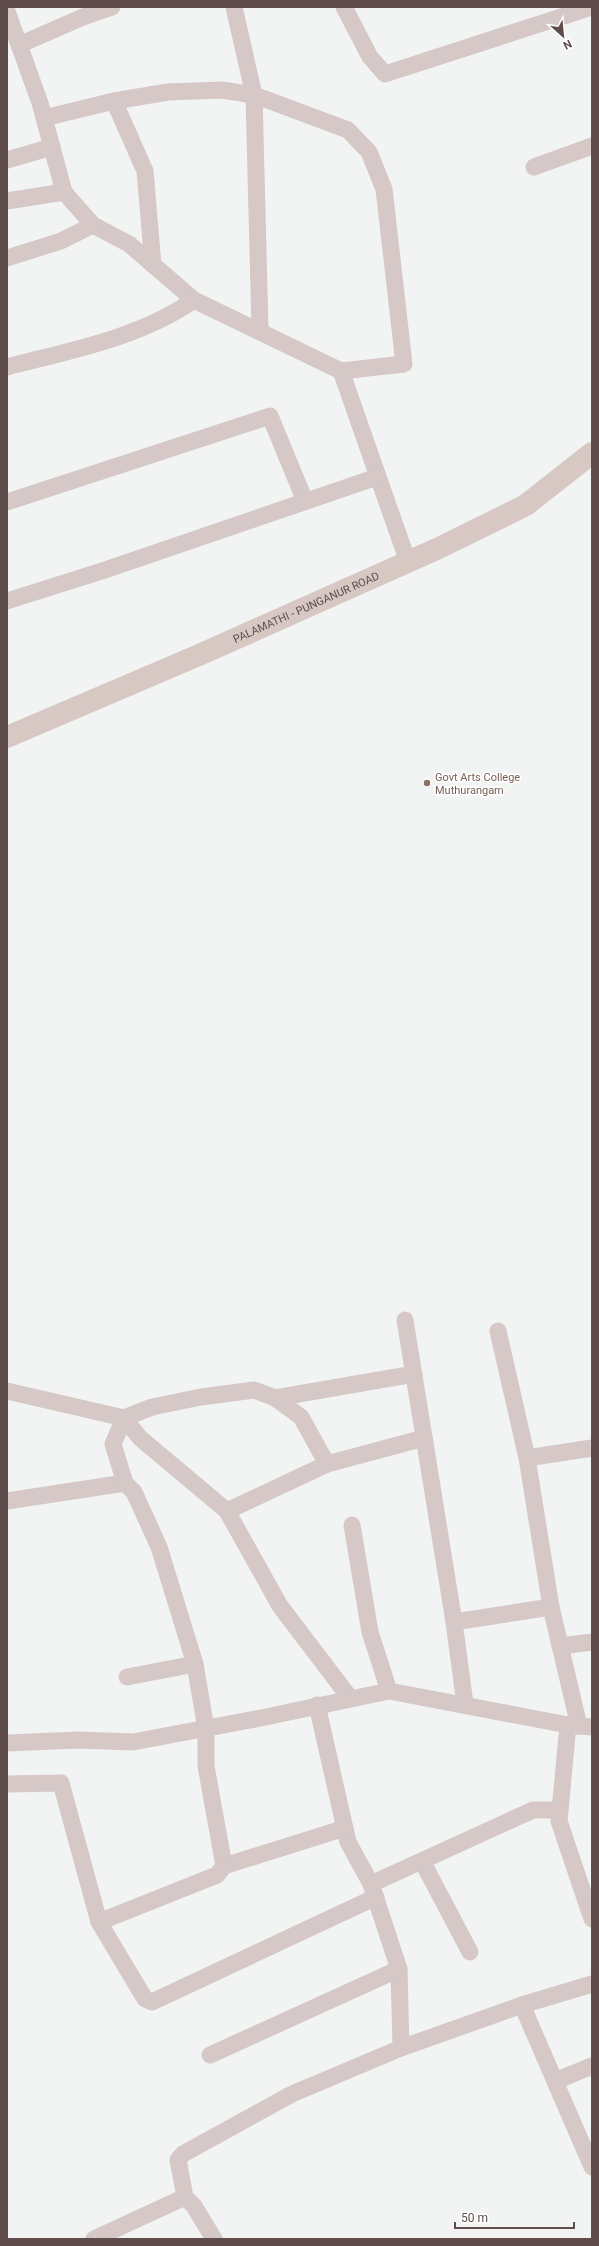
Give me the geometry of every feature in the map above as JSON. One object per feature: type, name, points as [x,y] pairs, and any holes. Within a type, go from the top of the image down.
[{"type":"street","points":[[19,45],[83,17],[112,7]]},
{"type":"street","points":[[234,7],[254,95],[260,330]]},
{"type":"street","points":[[344,7],[370,57],[385,74],[592,7]]},
{"type":"street","points":[[7,11],[44,118],[64,192],[93,224],[129,244],[194,300],[260,330],[341,371],[404,364],[384,189],[369,152],[348,130],[254,95],[222,90],[168,92],[114,101],[44,118]]},
{"type":"street","points":[[114,101],[145,170],[153,265]]},
{"type":"street","points":[[534,167],[592,146]]},
{"type":"street","points":[[7,160],[52,147]]},
{"type":"street","points":[[7,201],[64,192]]},
{"type":"street","points":[[7,258],[61,241],[93,224]]},
{"type":"street","points":[[7,367],[119,337],[170,316],[194,300]]},
{"type":"street","points":[[341,371],[408,562]]},
{"type":"street","points":[[7,502],[270,416],[305,501]]},
{"type":"street","name":"PALAMATHI - PUNGANUR ROAD","points":[[7,737],[408,562],[526,505],[592,453]]},
{"type":"street","points":[[7,601],[106,570],[377,477]]},
{"type":"street","points":[[405,1320],[454,1622],[465,1704]]},
{"type":"street","points":[[498,1331],[527,1458],[551,1606],[580,1726],[560,1810],[559,1821],[592,1919]]},
{"type":"street","points":[[274,1398],[414,1374]]},
{"type":"street","points":[[7,1391],[124,1418],[152,1407],[254,1390],[274,1398],[301,1417],[327,1464]]},
{"type":"street","points":[[124,1418],[112,1444],[124,1483],[134,1492],[159,1547],[195,1664],[206,1728],[206,1766],[224,1866]]},
{"type":"street","points":[[124,1418],[140,1438],[227,1511],[280,1606],[350,1698]]},
{"type":"street","points":[[227,1511],[327,1464],[424,1438]]},
{"type":"street","points":[[527,1458],[592,1448]]},
{"type":"street","points":[[7,1501],[124,1483]]},
{"type":"street","points":[[352,1525],[370,1632],[389,1691]]},
{"type":"street","points":[[454,1622],[551,1606]]},
{"type":"street","points":[[560,1646],[592,1642]]},
{"type":"street","points":[[127,1677],[195,1664]]},
{"type":"street","points":[[7,1743],[78,1740],[133,1742],[389,1691],[580,1726]]},
{"type":"street","points":[[317,1705],[348,1842],[374,1890],[399,1969],[401,2048]]},
{"type":"street","points":[[7,1784],[61,1782],[99,1922],[144,1999],[152,2002],[374,1890],[422,1861],[533,1810],[560,1810]]},
{"type":"street","points":[[99,1922],[217,1874],[224,1866],[345,1828]]},
{"type":"street","points":[[422,1861],[470,1952]]},
{"type":"street","points":[[210,2055],[399,1969]]},
{"type":"street","points":[[214,2239],[194,2206],[185,2197],[178,2160],[183,2154],[292,2094],[401,2048],[522,2005],[592,1984]]},
{"type":"street","points":[[522,2005],[592,2167]]},
{"type":"street","points":[[555,2081],[592,2066]]},
{"type":"street","points":[[94,2239],[185,2197]]},
{"type":"place","name":"Govt Arts College Muthurangam","points":[[427,783]]}]
